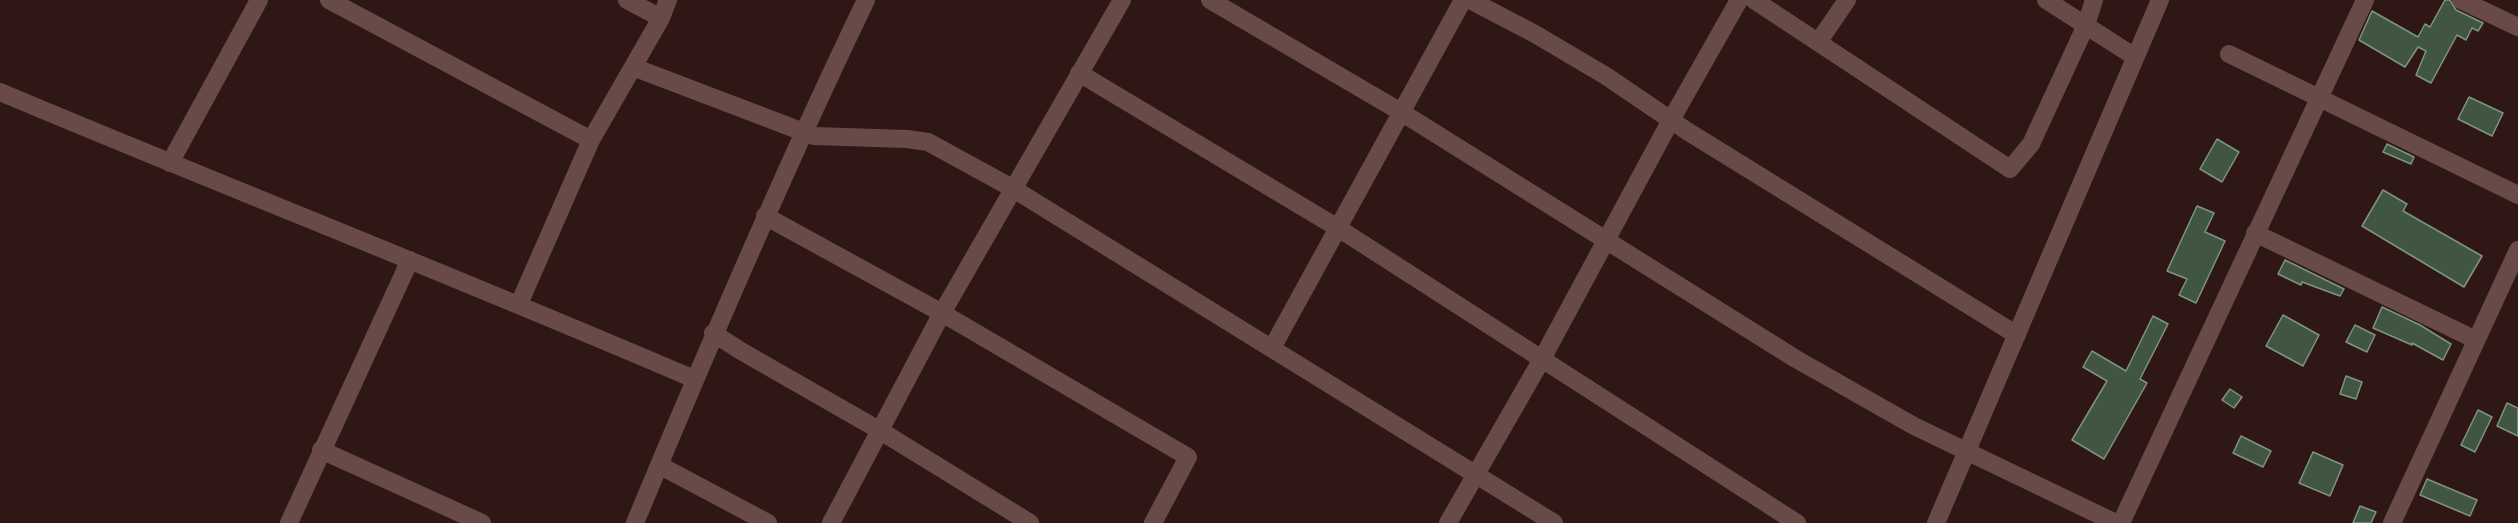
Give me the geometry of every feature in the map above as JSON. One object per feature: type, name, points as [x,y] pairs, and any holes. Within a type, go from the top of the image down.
[{"type":"street","points":[[170,163],[259,0]]},
{"type":"street","points":[[330,0],[591,140]]},
{"type":"street","points":[[627,0],[661,18]]},
{"type":"street","points":[[519,304],[591,140],[661,18],[668,0]]},
{"type":"street","points":[[635,523],[713,333],[802,132],[866,0]]},
{"type":"street","points":[[831,523],[942,313],[1122,0]]},
{"type":"street","points":[[1210,0],[1401,112],[1796,359],[1914,426],[2116,523]]},
{"type":"street","points":[[1272,348],[1463,0]]},
{"type":"street","points":[[1470,0],[1535,34],[1606,76],[1671,120],[2017,335]]},
{"type":"street","points":[[1448,523],[1542,359],[1671,120],[1739,0]]},
{"type":"street","points":[[1754,0],[1932,120],[2010,169],[2031,144],[2086,25],[2094,0]]},
{"type":"street","points":[[1818,41],[1847,0]]},
{"type":"street","points":[[2046,0],[2135,57]]},
{"type":"street","points":[[1936,523],[2160,0]]},
{"type":"street","points":[[2121,523],[2365,0]]},
{"type":"street","points":[[2461,0],[2518,27]]},
{"type":"street","points":[[2229,54],[2518,195]]},
{"type":"street","points":[[633,68],[802,132],[829,138],[907,139],[928,142],[1012,188],[1554,523]]},
{"type":"street","points":[[1079,73],[1338,228],[1797,523]]},
{"type":"street","points":[[0,92],[519,304],[694,380]]},
{"type":"street","points":[[765,216],[942,313],[1188,457],[1153,523]]},
{"type":"street","points":[[2255,233],[2476,340]]},
{"type":"street","points":[[2392,523],[2518,250]]},
{"type":"street","points":[[289,523],[410,260]]},
{"type":"street","points":[[713,333],[879,430],[1030,523]]},
{"type":"street","points":[[321,450],[482,523]]},
{"type":"street","points":[[659,465],[768,523]]},
{"type":"building","points":[[2445,0],[2450,0],[2456,10],[2483,23],[2478,31],[2472,28],[2466,40],[2457,35],[2431,83],[2416,75],[2426,51],[2418,47],[2405,67],[2359,40],[2372,11],[2418,37],[2425,24],[2430,27]]},
{"type":"building","points":[[2469,97],[2503,113],[2492,136],[2458,119]]},
{"type":"building","points":[[2217,139],[2239,152],[2222,182],[2200,169]]},
{"type":"building","points":[[2387,144],[2414,157],[2411,164],[2383,152]]},
{"type":"building","points":[[2383,190],[2407,204],[2403,211],[2482,256],[2464,287],[2362,226]]},
{"type":"building","points":[[2197,206],[2214,213],[2205,232],[2225,241],[2196,303],[2179,295],[2187,279],[2167,271]]},
{"type":"building","points":[[2285,260],[2344,289],[2340,296],[2302,282],[2301,285],[2278,274]]},
{"type":"building","points":[[2382,307],[2420,325],[2451,344],[2443,360],[2412,343],[2412,345],[2373,328]]},
{"type":"building","points":[[2283,315],[2319,335],[2303,366],[2266,346]]},
{"type":"building","points":[[2153,316],[2168,324],[2140,379],[2147,383],[2104,459],[2072,440],[2107,381],[2083,367],[2092,351],[2126,371]]},
{"type":"building","points":[[2355,325],[2375,335],[2367,352],[2346,342]]},
{"type":"building","points":[[2346,376],[2362,382],[2356,399],[2340,394]]},
{"type":"building","points":[[2230,389],[2242,397],[2234,408],[2222,400]]},
{"type":"building","points":[[2507,403],[2518,408],[2518,436],[2497,426]]},
{"type":"building","points":[[2478,410],[2492,417],[2475,452],[2461,445]]},
{"type":"building","points":[[2241,436],[2271,451],[2263,467],[2233,453]]},
{"type":"building","points":[[2313,452],[2343,465],[2330,496],[2299,483]]},
{"type":"building","points":[[2427,479],[2477,500],[2470,516],[2420,495]]},
{"type":"building","points":[[2360,506],[2376,512],[2371,523],[2353,523]]}]
